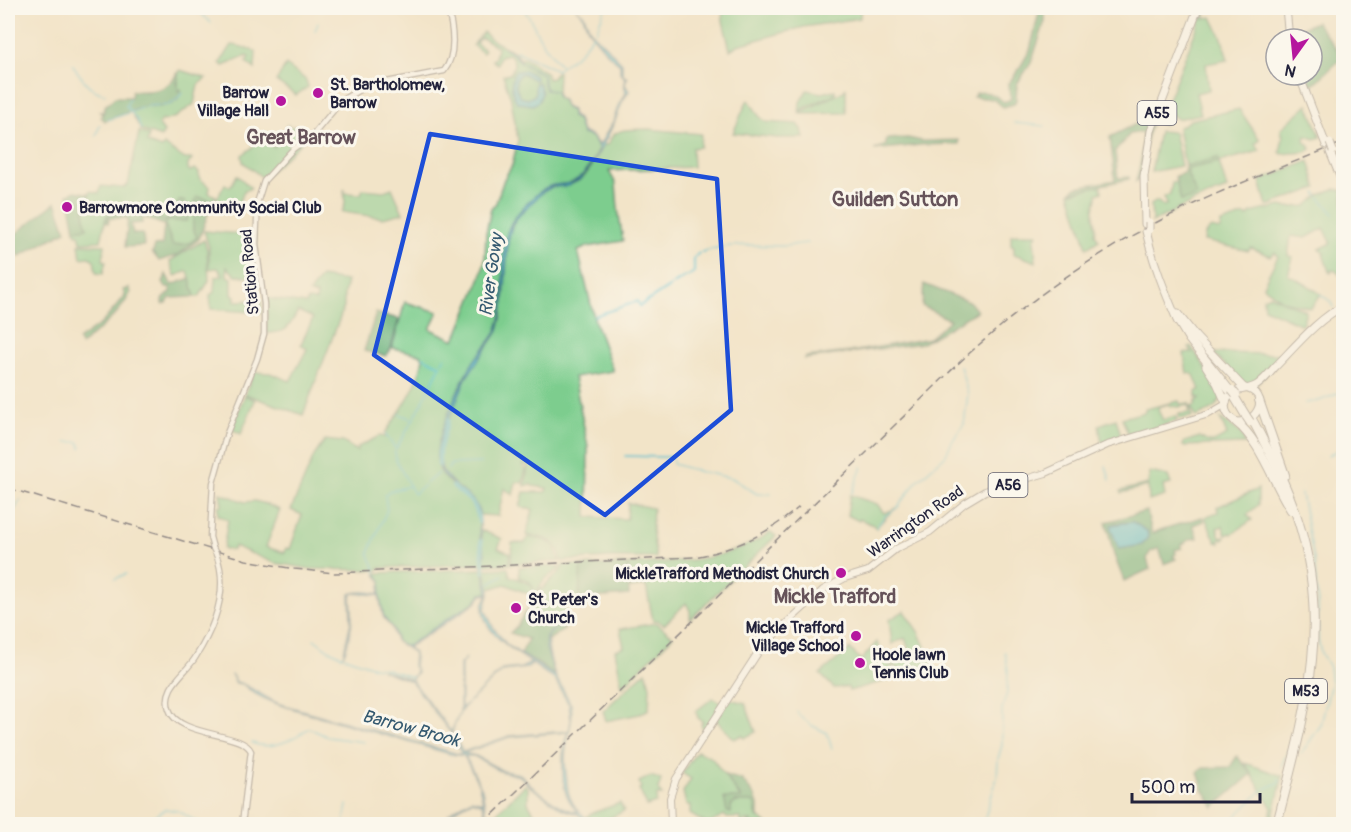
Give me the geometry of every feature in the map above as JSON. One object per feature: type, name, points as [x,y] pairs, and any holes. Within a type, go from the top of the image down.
[{"type":"highway","points":[[1288,8],[1290,27]]},
{"type":"highway","name":"A55","points":[[1179,318],[1167,299],[1151,246],[1147,227],[1148,173],[1154,132],[1200,9]]},
{"type":"highway","points":[[1305,87],[1344,186]]},
{"type":"highway","points":[[1330,148],[1343,173]]},
{"type":"highway","points":[[1179,318],[1179,327],[1217,383],[1226,404],[1227,414],[1235,421],[1245,421],[1258,409],[1263,383],[1333,312],[1344,307]]},
{"type":"highway","points":[[1179,318],[1231,376],[1245,388],[1254,391],[1259,399]]},
{"type":"highway","name":"M53","points":[[1179,318],[1189,339],[1233,393],[1250,418],[1290,501]]},
{"type":"highway","points":[[1226,404],[1233,393],[1258,384],[1289,356]]},
{"type":"highway","name":"M53","points":[[1259,399],[1290,501],[1301,545],[1308,588],[1310,653],[1303,705],[1275,825]]},
{"type":"highway","name":"M53","points":[[1235,421],[1247,433],[1290,501]]},
{"type":"main road","name":"Station Road","points":[[242,825],[249,747],[240,741],[198,730],[173,716],[168,707],[168,698],[171,688],[194,659],[216,616],[222,579],[210,537],[212,491],[227,433],[257,359],[264,334],[264,304],[256,244],[258,196],[264,181],[293,149],[309,138],[342,100],[366,86],[444,71],[452,55],[447,8]]},
{"type":"main road","name":"Warrington Road","points":[[671,825],[671,794],[682,769],[759,651],[823,590],[845,578],[872,568],[896,549],[935,528],[979,494],[1046,473],[1107,445],[1209,414],[1226,404]]},
{"type":"main road","points":[[1209,414],[1221,414],[1235,421]]},
{"type":"highlighted area","points":[[430,134],[717,179],[731,410],[605,515],[374,355]]},
{"type":"green space","points":[[722,8],[861,8],[860,18],[804,27],[738,45],[730,50]]},
{"type":"green space","points":[[1040,8],[1045,8],[1045,22],[1031,63],[1017,84],[1014,104],[1003,107],[993,99],[973,97],[976,93],[984,92],[1004,102],[1011,99],[1008,84],[1030,50]]},
{"type":"green space","points":[[1205,8],[1208,8],[1203,19],[1212,17],[1222,38],[1228,60],[1206,64],[1209,90],[1196,93],[1201,114],[1177,119],[1167,110],[1164,125],[1158,124]]},
{"type":"green space","points":[[1316,22],[1320,27],[1304,27]]},
{"type":"green space","points":[[483,32],[494,41],[515,52],[521,60],[526,59],[546,72],[548,79],[558,72],[557,97],[563,101],[566,108],[572,111],[572,117],[578,120],[582,134],[595,141],[598,150],[590,165],[579,178],[541,191],[512,222],[505,246],[500,321],[495,334],[475,359],[468,372],[443,427],[438,464],[445,478],[468,497],[477,508],[483,566],[481,564],[379,568],[378,570],[311,569],[274,563],[234,546],[233,550],[223,549],[228,520],[218,515],[218,506],[222,505],[220,493],[245,502],[255,501],[266,504],[280,510],[266,547],[285,553],[286,548],[290,549],[302,515],[291,510],[314,456],[325,440],[343,442],[357,451],[358,447],[379,436],[386,437],[385,433],[403,407],[418,378],[423,358],[420,354],[392,348],[405,302],[438,312],[430,329],[455,340],[481,277],[491,209],[496,203],[504,179],[512,166],[518,140],[511,99],[503,75],[510,74],[514,61],[509,54],[500,56],[497,64],[492,60],[495,58],[497,47],[483,38],[476,43],[485,50],[483,53],[473,45]]},
{"type":"green space","points":[[1324,32],[1343,57],[1324,75]]},
{"type":"green space","points":[[232,45],[256,52],[255,69],[246,62],[249,57],[247,56],[223,66],[220,63]]},
{"type":"green space","points":[[286,65],[306,80],[308,87],[296,95],[276,81]]},
{"type":"green space","points":[[180,70],[206,78],[198,85],[194,104],[176,117],[162,120],[158,124],[164,132],[161,137],[141,130],[131,112],[144,106],[165,105],[178,100]]},
{"type":"green space","points":[[177,73],[178,81],[175,83],[178,82],[178,91],[181,89],[182,93],[172,104],[159,107],[145,106],[105,121],[101,117],[103,114],[100,112],[104,112],[105,106],[115,97],[131,97],[132,91],[158,90],[168,84]]},
{"type":"green space","points":[[846,87],[846,113],[801,114],[844,91]]},
{"type":"green space","points":[[807,90],[822,93],[835,90],[835,94],[802,109],[799,114],[800,102]]},
{"type":"green space","points":[[749,100],[759,116],[766,122],[798,124],[804,138],[777,138],[733,133]]},
{"type":"green space","points":[[1308,104],[1321,137],[1315,139],[1306,136],[1304,142],[1309,144],[1311,149],[1306,152],[1282,154],[1280,152],[1283,138],[1281,129]]},
{"type":"green space","points":[[1239,109],[1260,140],[1255,144],[1260,151],[1219,162],[1227,189],[1197,200],[1152,222],[1151,205],[1157,201],[1163,206],[1167,204],[1164,197],[1170,194],[1172,183],[1176,182],[1176,176],[1184,173],[1185,168],[1218,158],[1185,166],[1178,128],[1190,120]]},
{"type":"green space","points":[[1138,123],[1147,123],[1151,126],[1147,136],[1140,178],[1136,181],[1141,157],[1142,132],[1130,134],[1115,151],[1118,178],[1129,177],[1129,179],[1071,192],[1076,187],[1115,180],[1110,137]]},
{"type":"green space","points":[[287,125],[296,126],[306,138],[263,178],[243,162],[242,155],[253,147],[258,138],[274,147]]},
{"type":"green space","points":[[648,129],[701,134],[700,147],[692,148],[693,167],[609,171],[616,184],[623,241],[587,247],[578,251],[595,322],[613,371],[574,377],[588,447],[587,517],[627,519],[628,503],[653,508],[652,529],[656,558],[561,561],[557,548],[550,541],[526,535],[533,510],[520,507],[524,492],[546,492],[547,488],[531,484],[525,486],[528,466],[523,465],[526,469],[523,483],[516,482],[513,495],[504,488],[498,516],[480,515],[472,499],[452,482],[441,467],[439,449],[451,411],[463,384],[473,365],[497,332],[503,303],[508,240],[512,226],[520,213],[534,198],[547,189],[571,184],[582,178],[593,164],[602,144],[609,144],[614,134],[624,130]]},
{"type":"green space","points":[[1159,131],[1174,132],[1181,166],[1151,172]]},
{"type":"green space","points":[[139,132],[149,135],[147,143],[162,148],[164,145],[185,159],[191,159],[188,169],[190,171],[195,169],[199,172],[199,178],[210,187],[209,193],[216,196],[213,200],[197,197],[202,209],[193,225],[197,237],[190,243],[173,246],[165,225],[167,221],[126,213],[109,214],[106,217],[101,241],[81,242],[75,230],[87,228],[85,209],[90,191],[99,193],[101,186],[123,188],[128,185]]},
{"type":"green space","points":[[908,138],[922,141],[959,140],[959,144],[874,150],[886,145],[886,139]]},
{"type":"green space","points":[[1218,158],[1219,162],[1188,169],[1188,176],[1197,195],[1181,201],[1175,177],[1184,173],[1185,166]]},
{"type":"green space","points":[[1309,161],[1317,188],[1267,206],[1260,181]]},
{"type":"green space","points":[[237,175],[251,188],[244,191],[239,204],[215,202],[225,184],[230,187]]},
{"type":"green space","points":[[1101,185],[1102,192],[1097,194],[1094,211],[1095,234],[1099,240],[1087,248],[1070,193]]},
{"type":"green space","points":[[392,188],[403,213],[383,218],[342,212],[345,204],[344,189],[345,193],[361,194],[363,189],[384,191]]},
{"type":"green space","points":[[1334,189],[1342,190],[1343,195],[1343,278],[1336,271],[1329,272],[1323,254],[1325,253],[1319,249],[1331,242],[1324,228],[1306,238],[1291,236],[1288,256],[1293,257],[1288,275],[1321,294],[1311,308],[1283,301],[1263,286],[1278,256],[1275,252],[1271,256],[1251,248],[1248,251],[1204,241],[1205,234],[1211,228],[1220,230],[1221,223],[1281,206],[1306,206],[1320,195]]},
{"type":"green space","points":[[76,191],[90,194],[84,211],[87,228],[75,230],[68,194]]},
{"type":"green space","points":[[197,197],[213,200],[199,239],[178,255],[159,261],[152,252],[154,246],[162,245],[164,225],[143,217],[142,223],[131,224],[133,234],[143,234],[144,246],[125,247],[128,218],[110,218],[108,223],[105,222],[109,214],[125,213],[128,208],[167,221],[165,225],[173,246],[190,243],[197,237],[193,224],[194,215],[196,212],[200,213],[202,209],[195,201]]},
{"type":"green space","points":[[180,200],[185,202],[189,214],[187,221],[167,221]]},
{"type":"green space","points":[[56,202],[66,231],[18,257],[13,236]]},
{"type":"green space","points":[[204,231],[255,235],[255,262],[248,277],[235,275],[227,267],[227,276],[232,278],[232,295],[235,296],[235,301],[261,300],[263,313],[211,309],[210,295],[214,292],[215,277],[223,276],[218,268],[209,269],[209,247]]},
{"type":"green space","points":[[1037,234],[1034,239],[1036,262],[1014,254],[1011,235]]},
{"type":"green space","points":[[204,240],[207,249],[209,281],[199,297],[195,297],[188,271],[175,276],[170,261]]},
{"type":"green space","points":[[79,244],[105,245],[103,260],[106,261],[103,274],[96,273],[94,260],[89,257],[81,258]]},
{"type":"green space","points":[[166,274],[172,285],[190,278],[195,297],[170,298],[167,303],[162,304],[162,300],[171,292],[170,287],[166,288],[163,283]]},
{"type":"green space","points":[[321,277],[347,281],[344,307],[303,415],[245,394],[254,372],[270,373],[290,381],[307,349],[301,344],[313,318],[298,311],[286,329],[266,333],[266,298],[306,304],[308,300],[316,301],[317,295],[309,293]]},
{"type":"green space","points":[[924,284],[970,302],[977,311],[923,343],[805,359],[806,357],[929,338],[950,320],[922,306]]},
{"type":"green space","points":[[129,288],[131,292],[121,308],[81,345],[78,340],[102,323],[125,296],[123,290]]},
{"type":"green space","points":[[1270,295],[1306,311],[1302,325],[1264,308],[1263,298]]},
{"type":"green space","points":[[376,313],[399,319],[390,351],[386,356],[364,351]]},
{"type":"green space","points":[[1191,346],[1218,386],[1215,389],[1222,397],[1214,409],[1196,417],[1191,407],[1196,405],[1195,402],[1200,398],[1196,397],[1196,391],[1200,390],[1194,375],[1187,374],[1184,353],[1192,353],[1189,347]]},
{"type":"green space","points":[[1213,353],[1286,354],[1257,383],[1247,387]]},
{"type":"green space","points":[[245,395],[255,400],[241,434],[231,429]]},
{"type":"green space","points":[[1179,401],[1180,404],[1189,403],[1192,417],[1179,419],[1179,414],[1190,413],[1188,405],[1160,406],[1158,410],[1163,420],[1175,416],[1177,421],[1129,436],[1122,418],[1145,412],[1145,409]]},
{"type":"green space","points":[[1220,418],[1241,433],[1245,444],[1183,446],[1184,442],[1200,437],[1213,442],[1227,435]]},
{"type":"green space","points":[[1116,419],[1122,438],[1102,445],[1099,425]]},
{"type":"green space","points":[[1150,472],[1168,476],[1171,484],[1163,486],[1165,496],[1149,501],[1148,486],[1121,493],[1120,491],[1148,484]]},
{"type":"green space","points":[[1258,489],[1258,505],[1247,515],[1252,520],[1232,534],[1226,535],[1223,526],[1217,528],[1220,537],[1225,538],[1219,540],[1220,543],[1216,542],[1205,517],[1218,512],[1217,507]]},
{"type":"green space","points":[[850,495],[877,504],[884,513],[897,508],[876,528],[847,515]]},
{"type":"green space","points":[[1147,511],[1152,534],[1202,517],[1204,521],[1193,525],[1198,538],[1191,539],[1181,545],[1182,548],[1175,550],[1176,554],[1173,556],[1176,559],[1164,564],[1159,548],[1150,552],[1147,559],[1150,569],[1124,581],[1114,555],[1106,522]],"holes":[[[1133,522],[1148,532],[1148,537],[1142,545],[1119,549],[1111,529],[1115,523]]]},
{"type":"green space","points":[[481,530],[502,539],[498,548],[510,553],[509,564],[484,565]]},
{"type":"green space","points":[[771,532],[776,536],[690,619],[690,611],[686,603],[664,625],[657,620],[653,621],[646,586],[630,588],[628,564],[684,561],[720,555],[754,542]]},
{"type":"green space","points":[[528,537],[544,540],[554,545],[559,561],[511,564],[512,543],[525,543]]},
{"type":"green space","points":[[628,564],[629,595],[579,599],[581,565]]},
{"type":"green space","points":[[563,565],[581,565],[579,599],[573,598],[570,601],[558,625],[527,609],[541,588],[543,589]]},
{"type":"green space","points":[[560,566],[545,579],[534,595],[531,583],[519,578],[519,567]]},
{"type":"green space","points":[[508,568],[510,576],[531,584],[533,589],[531,595],[505,584],[490,589],[485,569]]},
{"type":"green space","points":[[483,569],[488,593],[481,594],[475,602],[407,647],[397,642],[393,629],[384,618],[380,597],[381,581],[376,573]]},
{"type":"green space","points":[[904,611],[919,633],[933,664],[901,672],[890,662],[910,653],[905,638],[892,644],[889,620]]},
{"type":"green space","points":[[525,612],[536,619],[565,629],[547,641],[555,676],[521,654],[528,639],[510,633]]},
{"type":"green space","points":[[656,623],[673,636],[622,687],[615,650],[624,647],[620,629]]},
{"type":"green space","name":"Hoole lawn Tennis Club","points":[[877,642],[884,659],[898,673],[896,678],[849,691],[848,687],[834,688],[820,674],[850,649],[861,660]]},
{"type":"green space","points":[[646,671],[650,686],[649,709],[640,714],[606,721],[603,711]]},
{"type":"green space","points":[[713,698],[722,704],[704,732],[701,724],[703,722],[698,718],[696,711]]},
{"type":"green space","points":[[730,699],[745,703],[756,732],[744,738],[742,735],[734,739],[716,720]]},
{"type":"green space","points":[[697,751],[712,758],[741,798],[724,799],[731,813],[731,806],[736,802],[752,802],[755,805],[756,814],[767,824],[747,824],[751,821],[745,821],[741,824],[741,818],[727,818],[724,815],[707,823],[690,814],[690,805],[686,805],[683,792],[691,779],[682,773]]},
{"type":"green space","points":[[1237,756],[1252,774],[1214,807],[1203,789],[1198,772],[1203,768],[1230,767]]},
{"type":"green space","points":[[1245,763],[1283,776],[1271,824],[1268,824],[1272,808]]},
{"type":"green space","points":[[725,775],[742,780],[755,796],[759,819],[752,802],[736,802],[731,806],[731,813],[727,812],[724,798],[741,798]]},
{"type":"green space","points":[[651,776],[661,780],[658,790],[662,795],[657,795],[656,803],[647,806],[639,789],[641,788],[639,782]]},
{"type":"green space","points":[[525,785],[528,788],[528,803],[543,824],[496,824],[488,821]]},
{"type":"green space","points":[[620,803],[624,811],[598,824],[585,819],[590,814]]},
{"type":"water","points":[[576,8],[584,15],[590,30],[622,63],[622,73],[627,78],[625,84],[629,91],[598,155],[581,179],[568,186],[552,187],[543,192],[512,224],[508,241],[504,302],[498,331],[466,378],[440,441],[439,455],[442,470],[455,486],[439,468],[437,450],[449,411],[462,383],[475,359],[495,334],[500,321],[507,233],[512,222],[519,213],[544,190],[552,185],[572,182],[582,176],[599,149],[592,137],[582,134],[577,119],[572,117],[572,111],[566,107],[572,110],[573,116],[578,119],[582,132],[592,136],[599,146],[626,93],[624,83],[625,78],[620,73],[620,64],[609,55],[589,31],[583,16]]},
{"type":"water","points":[[525,70],[536,77],[536,81],[520,74],[516,79],[516,88],[520,97],[528,99],[535,95],[535,83],[539,83],[542,93],[539,101],[533,105],[518,103],[512,92],[516,71]]},
{"type":"water","points":[[455,486],[472,499],[479,509],[481,540],[485,553],[483,566],[479,515],[473,501]]},
{"type":"water","points":[[1133,522],[1147,531],[1148,537],[1142,545],[1119,549],[1111,525]]},
{"type":"water","points":[[483,567],[490,590],[485,609],[493,627],[507,645],[554,676],[545,642],[546,637],[548,634],[557,627],[547,636],[549,651],[554,673],[570,703],[555,680],[532,664],[527,668],[502,671],[469,702],[502,670],[521,668],[531,663],[500,640],[488,625],[483,607],[488,594],[482,595],[476,603],[408,647],[411,651],[398,642],[407,646],[475,602],[481,594],[488,593]]},
{"type":"water","points":[[381,581],[380,597],[384,617],[379,595],[353,593],[379,594]]},
{"type":"water","points":[[352,593],[351,624],[343,656],[351,622],[350,594]]},
{"type":"water","points":[[466,658],[461,664],[461,708],[468,703],[460,713],[460,664]]},
{"type":"water","points":[[382,670],[412,680],[451,732],[454,725],[452,733],[463,752],[510,736],[569,731],[565,757],[568,791],[579,811],[587,819],[597,824],[586,822],[579,815],[561,808],[531,787],[520,776],[500,771],[474,756],[465,756],[482,789],[487,819],[496,824],[487,822],[483,804],[473,800],[448,814],[471,799],[483,802],[479,785],[464,756],[450,754],[280,705],[260,696],[244,685],[280,704],[462,755],[450,732],[411,681]],"holes":[[[568,732],[563,755],[565,792],[578,813],[560,806],[535,789],[520,774],[503,771],[476,756],[463,753],[509,737]]]},
{"type":"waterway","points":[[12,8],[16,11]]},
{"type":"waterway","points":[[195,8],[211,23]]},
{"type":"waterway","points":[[523,8],[527,14]]},
{"type":"waterway","points":[[596,32],[605,8]]},
{"type":"waterway","points":[[528,15],[535,28]]},
{"type":"waterway","points":[[315,31],[318,23]]},
{"type":"waterway","points":[[535,29],[544,45],[561,66]]},
{"type":"waterway","points":[[516,51],[557,70],[580,52],[593,35]]},
{"type":"waterway","points":[[73,65],[90,87],[105,94]]},
{"type":"waterway","points":[[131,112],[142,107],[169,105],[182,93]]},
{"type":"waterway","points":[[130,98],[126,106],[141,129]]},
{"type":"waterway","points":[[108,120],[129,113]]},
{"type":"waterway","points":[[1014,123],[1045,126]]},
{"type":"waterway","points":[[96,136],[100,125]]},
{"type":"waterway","points":[[1320,198],[1334,214]]},
{"type":"waterway","points":[[702,252],[732,246],[784,246],[808,243]]},
{"type":"waterway","points":[[688,276],[694,272],[694,258],[699,253]]},
{"type":"waterway","points":[[637,301],[640,306],[686,276]]},
{"type":"waterway","points":[[1320,294],[1330,301],[1333,307]]},
{"type":"waterway","points":[[594,316],[636,302]]},
{"type":"waterway","points":[[423,357],[439,365]]},
{"type":"waterway","points":[[396,449],[445,357]]},
{"type":"waterway","points":[[898,507],[916,482],[945,456],[964,424],[968,394],[960,366]]},
{"type":"waterway","points":[[1305,403],[1319,401],[1344,391]]},
{"type":"waterway","points":[[399,414],[412,419]]},
{"type":"waterway","name":"River Gowy","points":[[439,465],[439,452],[448,420]]},
{"type":"waterway","points":[[385,434],[395,448]]},
{"type":"waterway","points":[[66,442],[79,442],[81,448]]},
{"type":"waterway","points":[[1328,456],[1344,446]]},
{"type":"waterway","points":[[395,451],[396,460],[414,494],[438,473]]},
{"type":"waterway","points":[[625,456],[665,457]]},
{"type":"waterway","points":[[666,457],[672,457],[673,463]]},
{"type":"waterway","points":[[448,469],[451,464],[481,463]]},
{"type":"waterway","points":[[673,464],[701,472]]},
{"type":"waterway","points":[[1106,466],[1110,480]]},
{"type":"waterway","points":[[852,493],[862,467]]},
{"type":"waterway","points":[[703,472],[731,478]]},
{"type":"waterway","points":[[732,478],[757,494],[771,494]]},
{"type":"waterway","points":[[376,573],[369,552],[387,510],[385,495],[389,491],[410,486]]},
{"type":"waterway","name":"River Gowy","points":[[453,486],[473,504],[479,522]]},
{"type":"waterway","points":[[1301,494],[1314,560],[1318,640],[1321,653],[1329,667],[1331,683],[1321,725],[1301,754]]},
{"type":"waterway","points":[[17,505],[21,500]]},
{"type":"waterway","points":[[12,514],[17,506]]},
{"type":"waterway","points":[[876,528],[885,516],[897,508]]},
{"type":"waterway","points":[[8,521],[11,515]]},
{"type":"waterway","name":"River Gowy","points":[[481,541],[484,572]]},
{"type":"waterway","points":[[115,579],[126,574]]},
{"type":"waterway","points":[[490,583],[503,575]]},
{"type":"waterway","points":[[314,639],[327,649],[342,656]]},
{"type":"waterway","points":[[983,824],[997,778],[998,759],[1002,745],[1002,709],[1007,693],[1008,670],[1005,652]]},
{"type":"waterway","points":[[345,657],[381,668]]},
{"type":"waterway","points":[[383,668],[412,677]]},
{"type":"waterway","points":[[799,715],[811,725],[827,733],[832,749]]},
{"type":"waterway","points":[[252,743],[267,746],[282,743],[309,728],[328,737],[364,742]]},
{"type":"waterway","points":[[1281,767],[1288,750]]},
{"type":"waterway","points":[[1265,789],[1280,782],[1279,779]]},
{"type":"waterway","points":[[1221,824],[1235,817],[1262,790]]},
{"type":"waterway","points":[[344,824],[347,805]]},
{"type":"waterway","points":[[122,824],[133,819],[141,823],[144,817],[155,816],[166,809],[178,811]]},
{"type":"waterway","points":[[180,812],[201,824]]},
{"type":"waterway","points":[[249,824],[266,824]]},
{"type":"railway","points":[[483,824],[985,339],[1033,301],[1083,266],[1163,219],[1230,188],[1344,142]]},
{"type":"railway","points":[[8,488],[246,560],[294,569],[335,573],[694,557],[750,540],[799,507]]},
{"type":"place","name":"St. Bartholomew, Barrow","points":[[318,93]]},
{"type":"place","name":"Barrow Village Hall","points":[[281,101]]},
{"type":"place","name":"Barrowmore Community Social Club","points":[[67,207]]},
{"type":"place","name":"MickleTrafford Methodist Church","points":[[841,573]]},
{"type":"place","name":"St. Peter's Church","points":[[516,608]]},
{"type":"place","name":"Mickle Trafford Village School","points":[[856,636]]},
{"type":"place","name":"Hoole lawn Tennis Club","points":[[860,663]]},
{"type":"district","name":"Great Barrow","points":[[301,137]]},
{"type":"district","name":"Guilden Sutton","points":[[895,199]]},
{"type":"district","name":"Mickle Trafford","points":[[835,596]]},
{"type":"water label","name":"Barrow Brook","points":[[411,728]]}]
